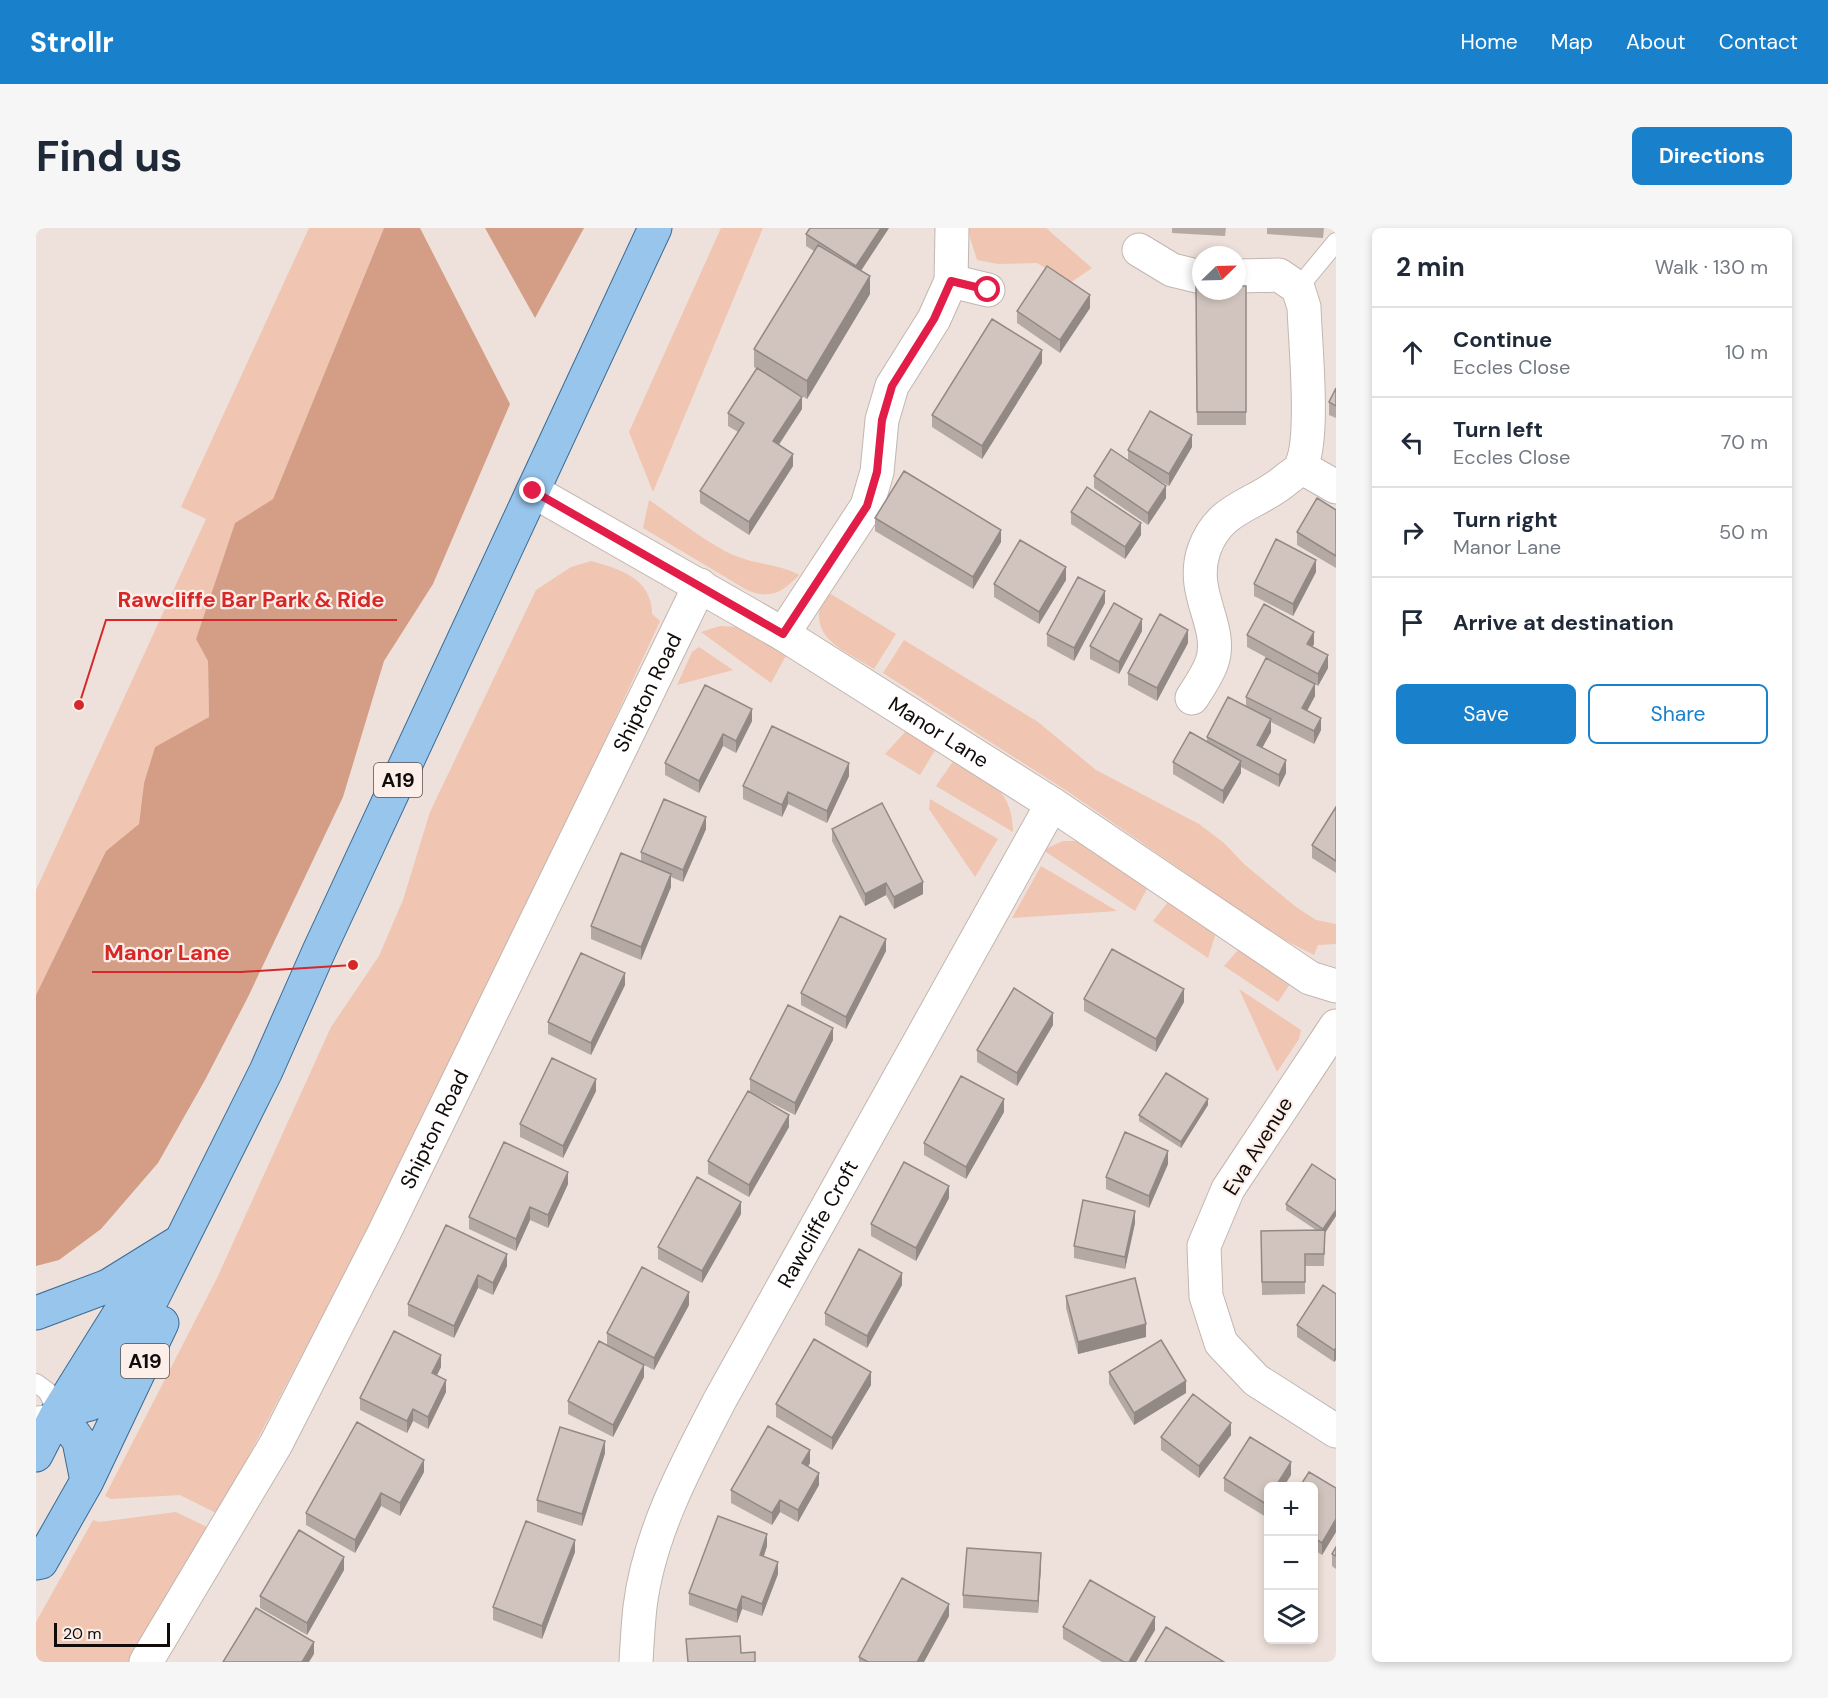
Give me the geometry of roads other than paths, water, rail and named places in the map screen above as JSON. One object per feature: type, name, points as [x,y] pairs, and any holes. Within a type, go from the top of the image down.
[{"type":"main road","name":"A19","points":[[36,1563],[40,1562],[87,1480],[163,1324],[153,1297],[266,1071],[319,951],[655,228]]},
{"type":"main road","points":[[36,1313],[108,1286],[179,1242]]},
{"type":"main road","name":"A19","points":[[36,1455],[47,1414],[126,1303],[153,1297]]},
{"type":"main road","points":[[47,1414],[79,1441],[87,1480]]},
{"type":"street","points":[[783,634],[867,506],[877,472],[882,420],[892,386],[934,319],[951,281],[952,229]]},
{"type":"street","points":[[1139,250],[1172,270],[1192,275]]},
{"type":"street","points":[[1192,698],[1212,661],[1214,636],[1199,583],[1203,553],[1213,529],[1229,513],[1271,493],[1301,467],[1308,428],[1304,307],[1298,288],[1280,275],[1246,276]]},
{"type":"street","points":[[951,281],[988,290]]},
{"type":"street","points":[[1301,467],[1336,487]]},
{"type":"street","name":"Manor Lane","points":[[533,491],[783,634],[1052,804],[1310,978],[1336,986]]},
{"type":"street","name":"Shipton Road","points":[[146,1662],[282,1434],[383,1235],[700,585]]},
{"type":"street","name":"Rawcliffe Croft","points":[[636,1662],[640,1605],[651,1559],[682,1474],[727,1388],[1052,804]]},
{"type":"street","name":"Eva Avenue","points":[[1336,1026],[1228,1189],[1204,1246],[1206,1296],[1221,1343],[1256,1380],[1336,1431]]},
{"type":"lane","points":[[1298,288],[1336,242]]},
{"type":"lane","points":[[36,1383],[47,1391],[47,1414]]},
{"type":"place","name":"Rawcliffe Bar Park & Ride","points":[[79,705]]},
{"type":"place","name":"Manor Lane","points":[[353,965]]}]
